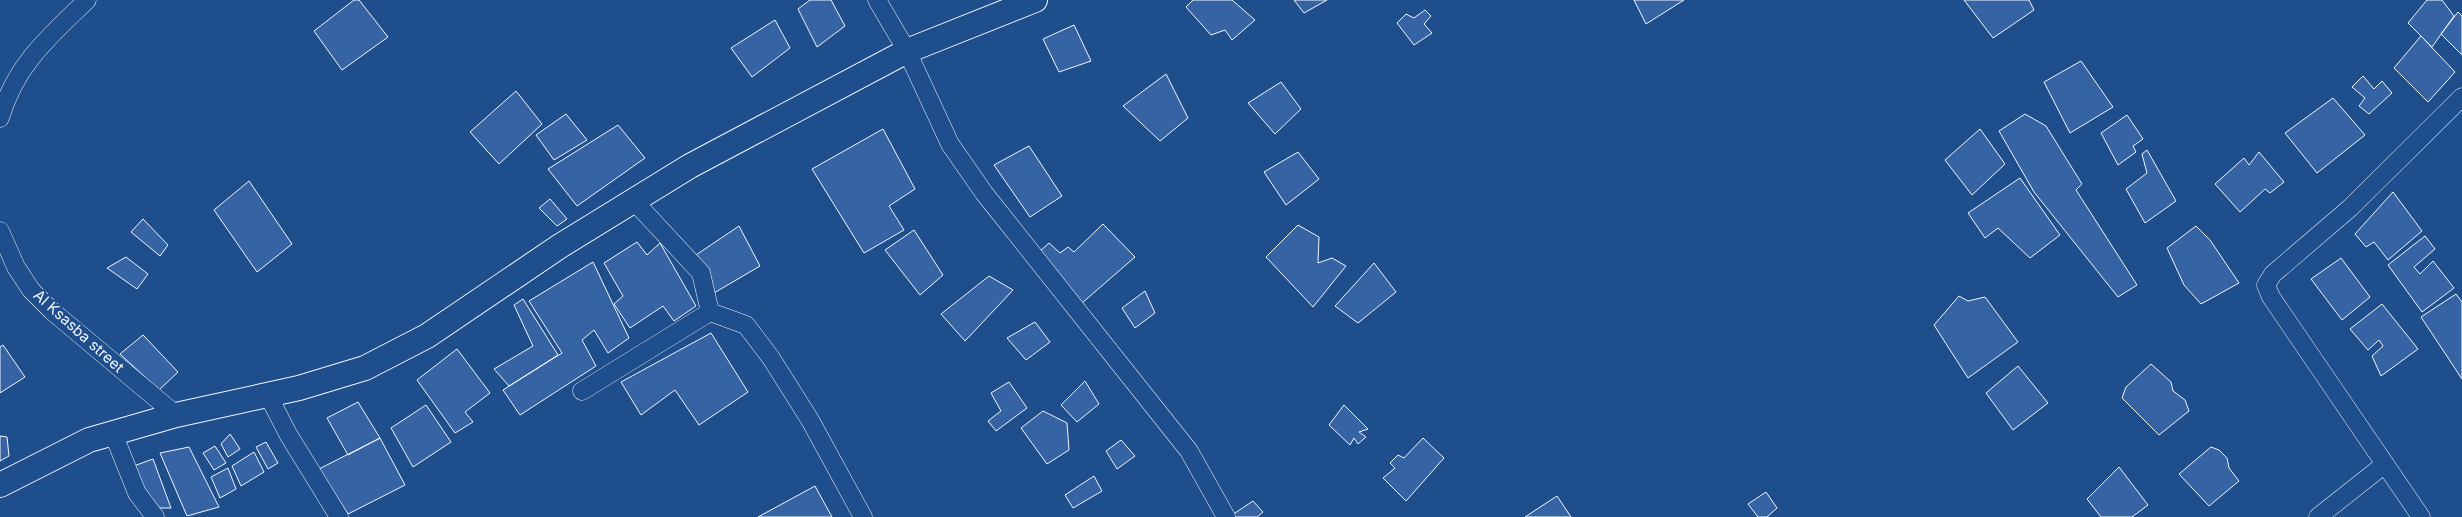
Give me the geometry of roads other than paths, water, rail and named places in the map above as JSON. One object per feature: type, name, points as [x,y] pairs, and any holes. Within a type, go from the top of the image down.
[{"type":"street","points":[[1,109],[21,69],[49,37],[87,0]]},
{"type":"street","points":[[877,0],[907,51],[950,144],[984,193],[1189,451],[1226,517]]},
{"type":"street","points":[[0,485],[89,440],[176,415],[268,395],[365,368],[427,336],[595,224],[690,166],[907,51],[1035,0]]},
{"type":"street","points":[[2421,517],[2271,297],[2266,286],[2273,274],[2350,208],[2462,97]]},
{"type":"street","points":[[634,201],[701,273],[710,312]]},
{"type":"street","name":"Al Ksasba street","points":[[0,232],[16,267],[31,290],[52,311],[176,415]]},
{"type":"street","points":[[582,391],[710,312]]},
{"type":"street","points":[[710,312],[746,325],[771,358],[810,420],[863,517]]},
{"type":"street","points":[[268,395],[288,434],[340,517]]},
{"type":"street","points":[[113,433],[137,493],[155,517]]},
{"type":"street","points":[[2318,517],[2385,464]]}]
